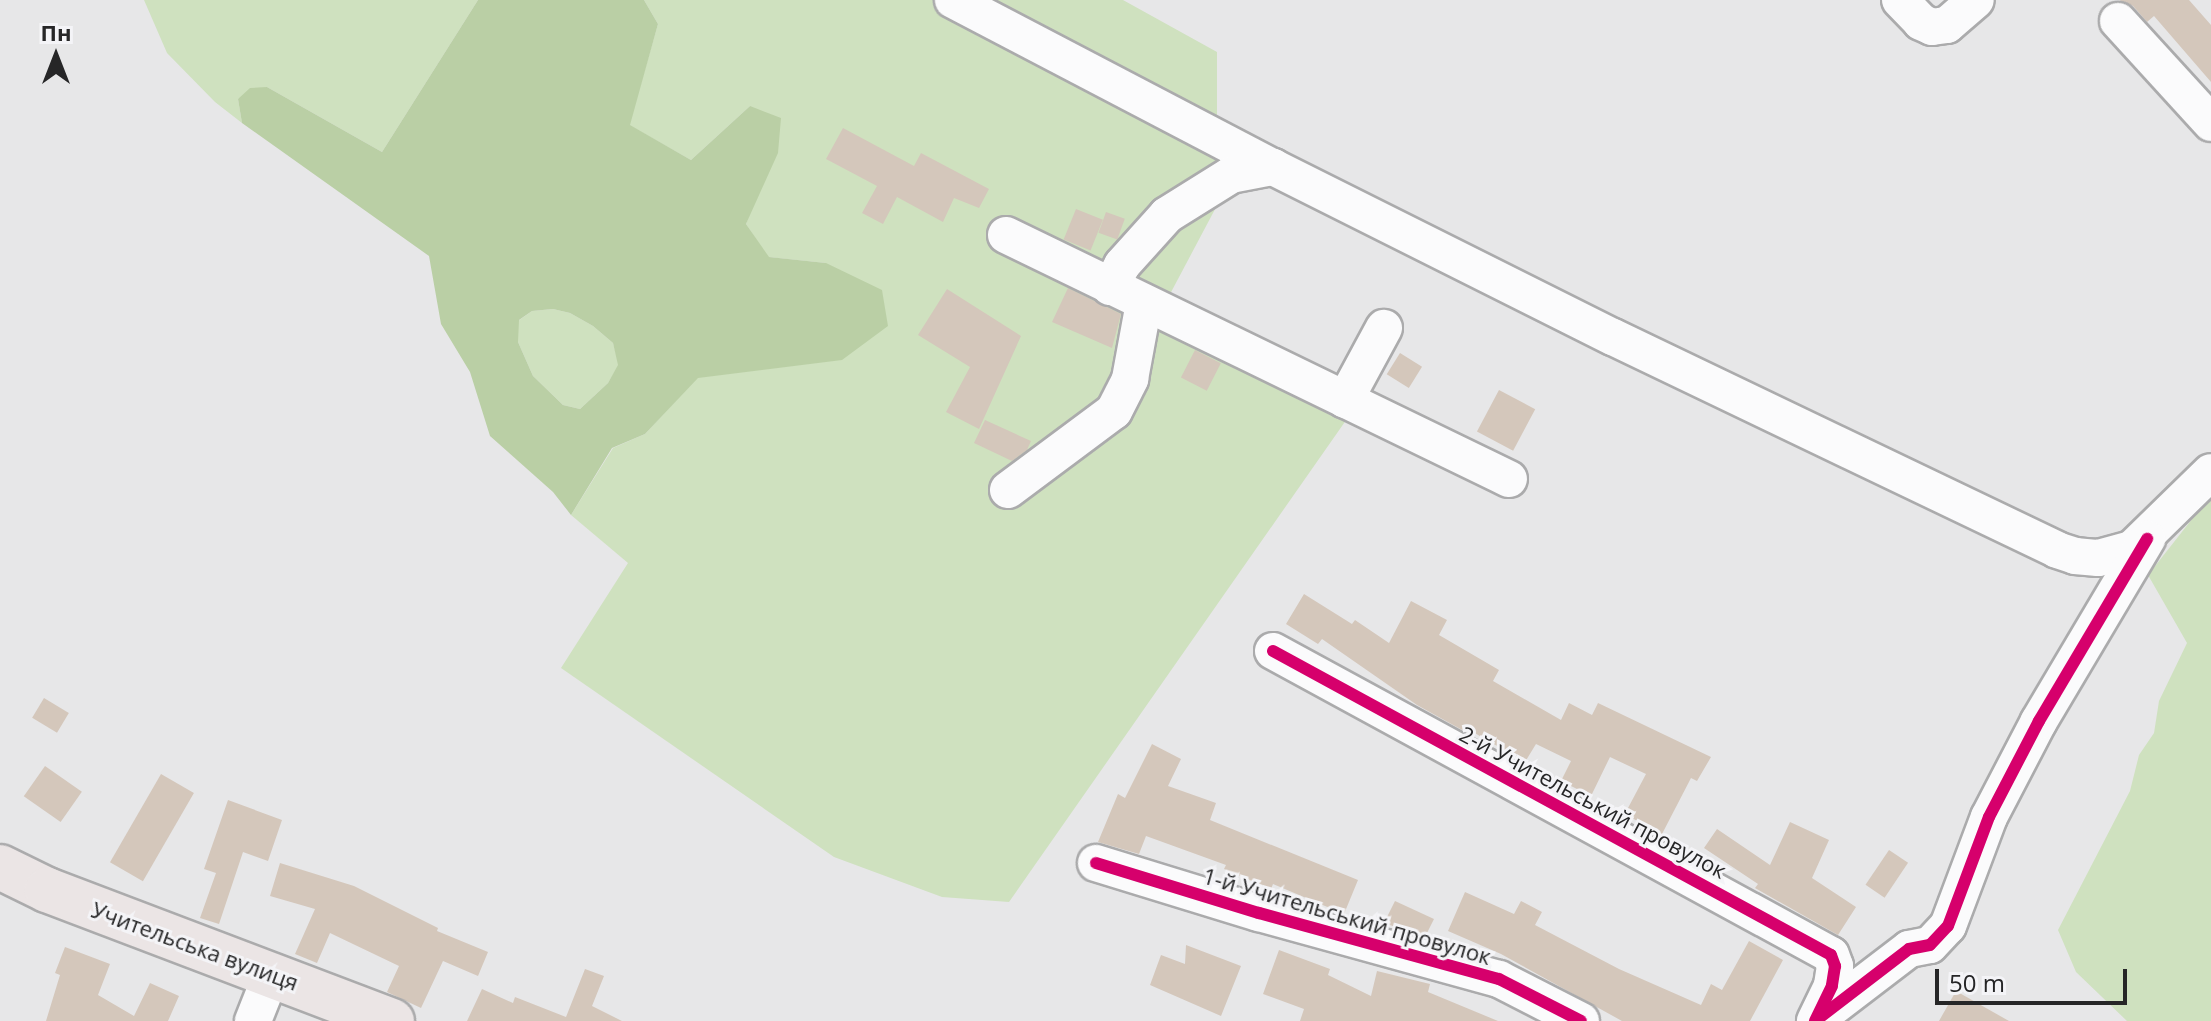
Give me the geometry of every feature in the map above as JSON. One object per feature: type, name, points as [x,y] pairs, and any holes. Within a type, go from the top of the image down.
[{"type":"main road","name":"Учительська вулиця","points":[[0,867],[47,890],[392,1021]]},
{"type":"street","points":[[953,0],[1273,167],[1613,337],[2057,550],[2075,556],[2098,558],[2132,549],[2147,539],[2211,472]]},
{"type":"street","points":[[1900,0],[1921,22],[1932,27],[1947,25],[1976,0]]},
{"type":"street","points":[[2118,21],[2211,123]]},
{"type":"street","points":[[1110,287],[1122,265],[1167,215],[1231,175],[1273,167]]},
{"type":"street","points":[[1006,235],[1509,479]]},
{"type":"street","points":[[1008,490],[1114,411],[1130,379],[1144,303]]},
{"type":"street","points":[[1345,400],[1384,328]]},
{"type":"street","points":[[1815,1021],[1909,949],[1930,945],[1948,926],[1989,817],[2039,721],[2147,539]]},
{"type":"street","name":"2-й Учительський провулок","points":[[1273,651],[1831,955],[1835,966],[1832,986],[1815,1021]]},
{"type":"street","name":"1-й Учительський провулок","points":[[1096,863],[1259,913],[1499,979],[1581,1021]]},
{"type":"street","points":[[253,1021],[272,973]]},
{"type":"green space","points":[[144,0],[478,0],[382,152],[267,87],[238,99],[242,123],[215,102],[167,53]]},
{"type":"green space","points":[[478,0],[644,0],[658,24],[630,125],[691,160],[750,106],[781,118],[778,153],[746,224],[769,257],[826,263],[882,290],[888,326],[842,360],[698,378],[645,434],[612,448],[571,515],[553,492],[490,436],[470,372],[441,324],[429,256],[242,123],[238,99],[250,88],[267,87],[382,152]],"holes":[[[553,309],[570,313],[593,326],[613,343],[618,365],[608,383],[580,409],[563,405],[533,376],[518,342],[519,320],[532,311]]]},
{"type":"green space","points":[[644,0],[1123,0],[1217,52],[1217,133],[1248,147],[1160,313],[1349,416],[1009,902],[942,897],[834,857],[561,668],[628,563],[571,515],[613,448],[645,434],[698,377],[741,371],[826,263],[768,257],[746,224],[758,192],[750,106],[691,160],[629,125],[658,24]]},
{"type":"green space","points":[[553,309],[570,313],[593,326],[613,343],[619,365],[608,383],[580,409],[563,405],[533,376],[518,342],[518,321],[532,311]]},
{"type":"green space","points":[[2211,495],[2211,1021],[2127,1021],[2076,972],[2058,930],[2130,791],[2139,755],[2154,733],[2159,701],[2187,643],[2148,575]]},
{"type":"building","points":[[2119,0],[2189,0],[2211,25],[2211,82],[2154,16],[2147,22],[2133,6]]},
{"type":"building","points":[[843,128],[914,166],[921,153],[989,189],[979,208],[954,198],[943,222],[897,197],[883,224],[862,213],[877,186],[826,159]]},
{"type":"building","points":[[1076,209],[1103,220],[1091,250],[1064,240]]},
{"type":"building","points":[[1106,212],[1125,219],[1117,240],[1098,233]]},
{"type":"building","points":[[1068,288],[1121,314],[1112,348],[1052,322]]},
{"type":"building","points":[[947,289],[1021,336],[979,429],[946,412],[970,367],[918,335]]},
{"type":"building","points":[[1195,350],[1221,363],[1207,391],[1181,378]]},
{"type":"building","points":[[1400,353],[1422,367],[1409,388],[1387,374]]},
{"type":"building","points":[[1499,390],[1535,409],[1513,451],[1477,431]]},
{"type":"building","points":[[985,420],[1031,441],[1027,450],[1012,461],[974,443]]},
{"type":"building","points":[[1304,594],[1352,624],[1355,620],[1389,643],[1411,601],[1447,620],[1439,635],[1499,670],[1493,681],[1561,720],[1569,703],[1592,715],[1598,703],[1711,757],[1697,781],[1691,778],[1662,834],[1628,816],[1628,808],[1646,774],[1610,757],[1591,796],[1561,781],[1571,761],[1536,744],[1525,762],[1466,728],[1464,731],[1417,705],[1322,639],[1318,644],[1286,624]]},
{"type":"building","points":[[44,698],[69,713],[57,733],[32,718]]},
{"type":"building","points":[[1152,744],[1181,759],[1168,786],[1216,803],[1210,820],[1358,880],[1344,914],[1273,884],[1271,889],[1224,869],[1226,865],[1146,836],[1139,854],[1098,842],[1118,794],[1125,798]]},
{"type":"building","points":[[45,766],[82,792],[61,822],[24,796]]},
{"type":"building","points":[[161,774],[194,793],[143,881],[110,862]]},
{"type":"building","points":[[228,800],[282,820],[268,861],[243,852],[219,924],[200,918],[216,873],[204,869]]},
{"type":"building","points":[[1790,822],[1829,840],[1812,878],[1856,907],[1838,935],[1755,888],[1758,884],[1704,848],[1717,829],[1770,865]]},
{"type":"building","points":[[1889,850],[1908,863],[1885,898],[1866,885]]},
{"type":"building","points":[[280,863],[354,886],[438,928],[437,931],[488,952],[478,976],[443,961],[421,1008],[387,992],[399,966],[330,933],[317,963],[295,954],[315,909],[270,896]]},
{"type":"building","points":[[1465,892],[1514,914],[1521,901],[1542,912],[1535,925],[1619,969],[1701,1005],[1711,984],[1722,990],[1749,941],[1783,960],[1750,1021],[1622,1021],[1501,954],[1448,931]]},
{"type":"building","points":[[1395,901],[1434,919],[1425,937],[1384,923]]},
{"type":"building","points":[[1186,945],[1241,966],[1221,1016],[1150,985],[1161,955],[1185,964]]},
{"type":"building","points":[[65,947],[110,964],[98,995],[134,1016],[150,983],[179,996],[168,1021],[46,1021],[60,975],[55,973]]},
{"type":"building","points":[[1279,950],[1330,969],[1328,975],[1371,996],[1377,971],[1430,984],[1428,992],[1498,1021],[1300,1021],[1304,1009],[1263,994]]},
{"type":"building","points":[[585,969],[604,976],[592,1006],[622,1021],[467,1021],[482,989],[513,1003],[515,997],[566,1017]]},
{"type":"building","points":[[1956,991],[2009,1021],[1939,1021]]},
{"type":"cycle path","points":[[1819,1018],[1909,949],[1930,945],[1948,926],[1989,817],[2039,721],[2147,539]]},
{"type":"cycle path","points":[[1273,651],[1831,955],[1835,966],[1832,986],[1815,1021]]},
{"type":"cycle path","points":[[1096,863],[1259,913],[1499,979],[1581,1021]]}]
